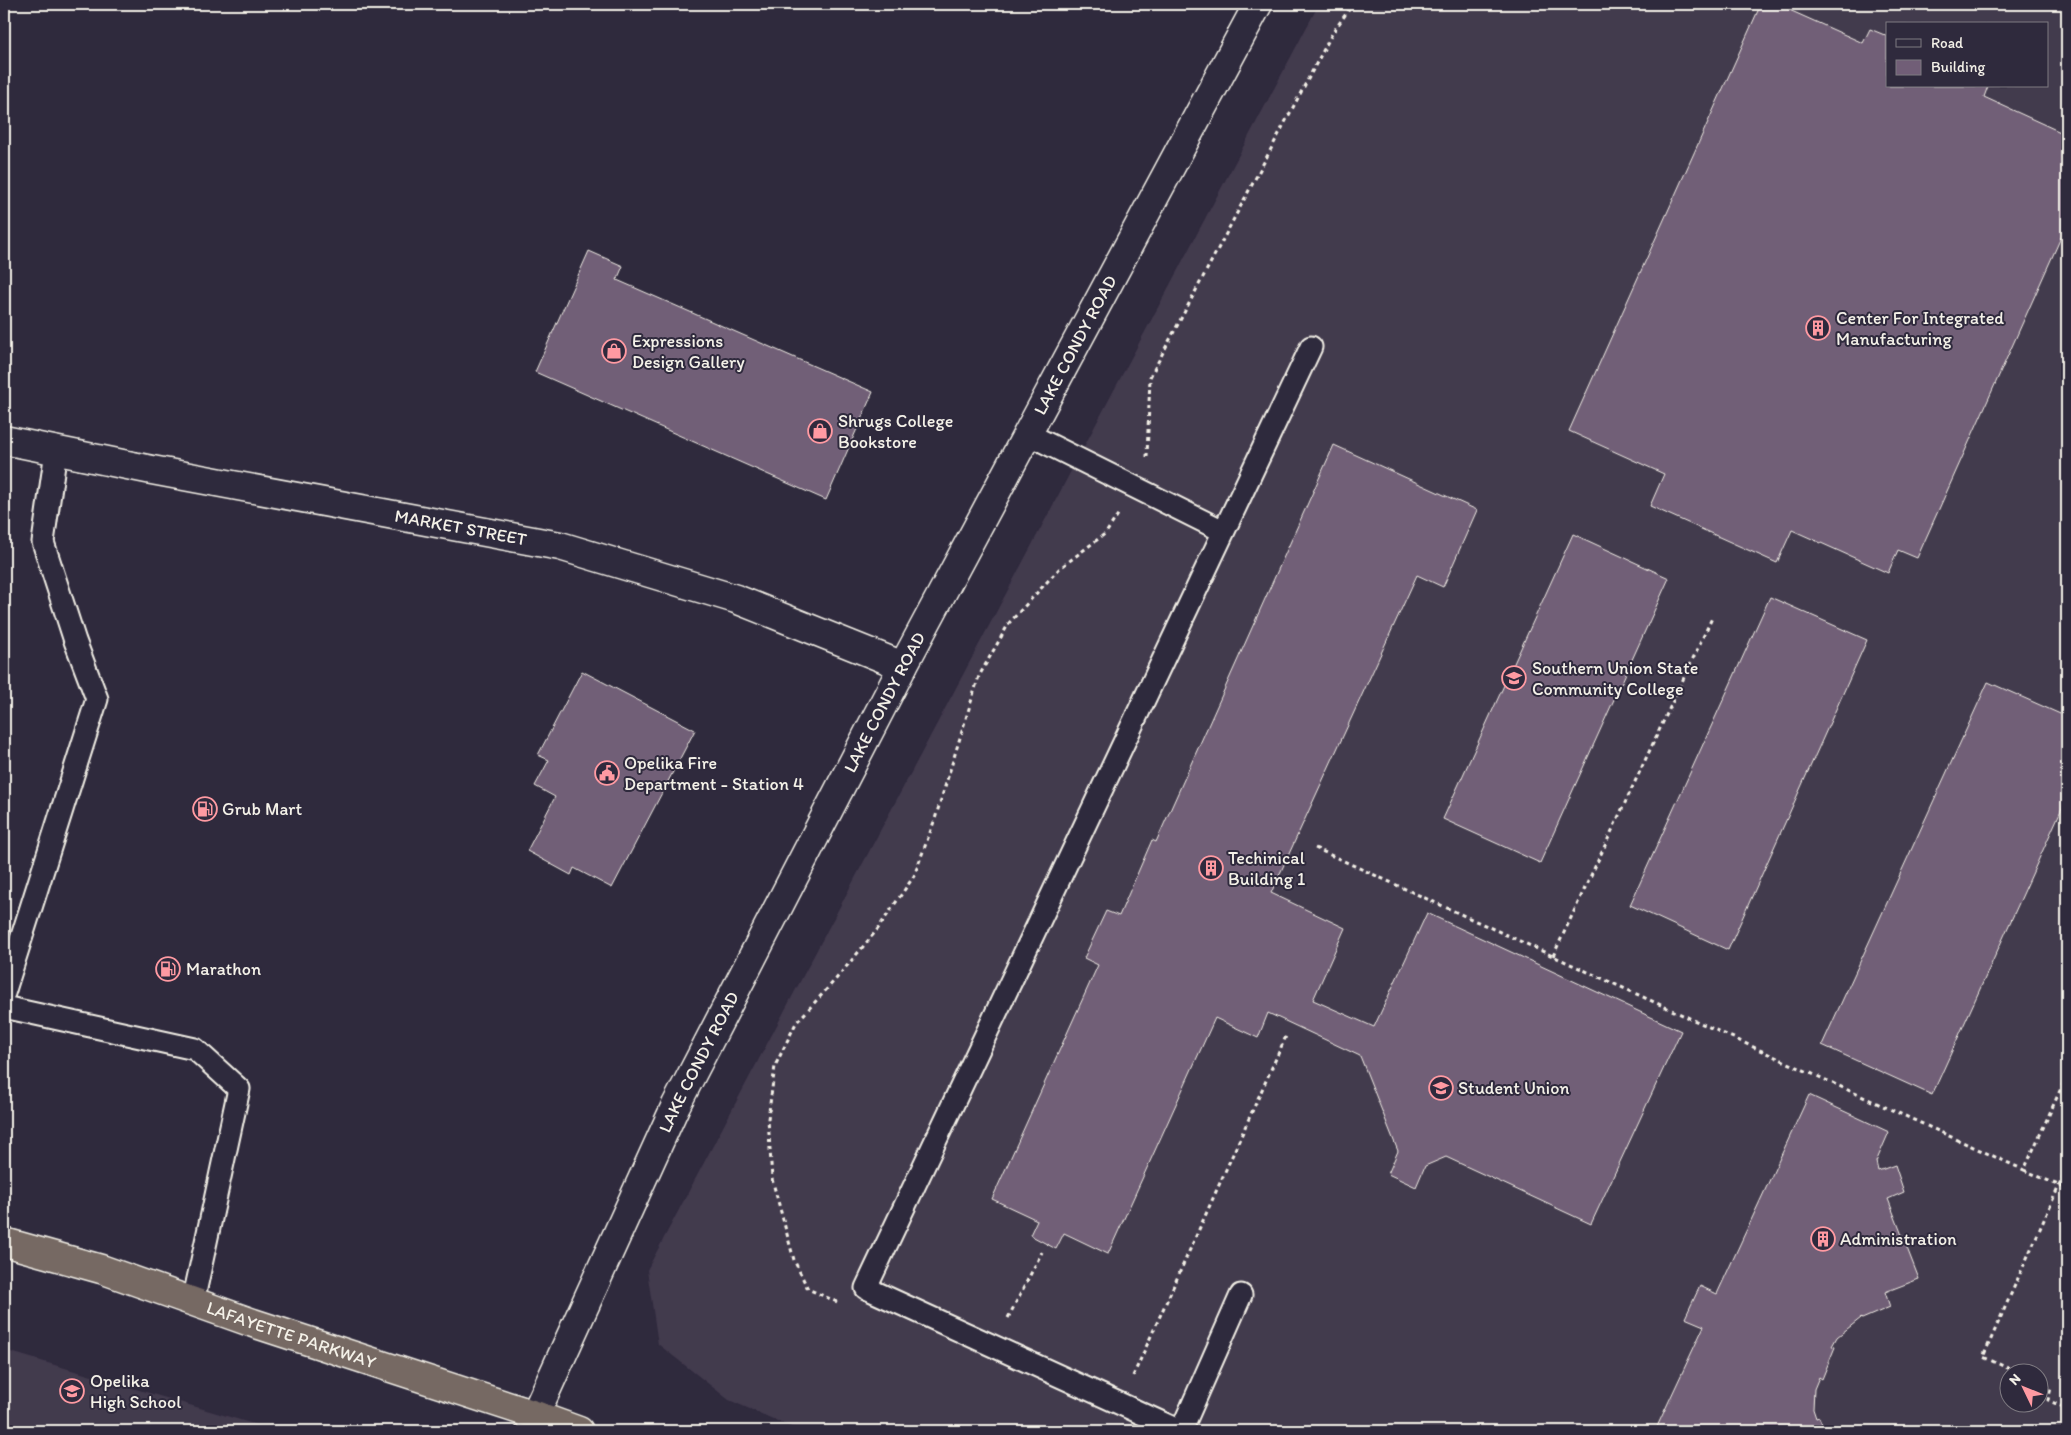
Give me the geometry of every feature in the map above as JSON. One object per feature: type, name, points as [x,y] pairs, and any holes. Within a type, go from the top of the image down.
[{"type":"highway","name":"LAFAYETTE PARKWAY","points":[[4,1242],[101,1269],[531,1423],[579,1431]]},
{"type":"street","name":"LAKE CONDY ROAD","points":[[531,1423],[676,1105],[903,666],[1258,4]]},
{"type":"street","name":"MARKET STREET","points":[[4,440],[560,546],[736,599],[903,666]]},
{"type":"lane","points":[[1242,1295],[1181,1431],[866,1288],[1311,347]]},
{"type":"lane","points":[[1028,434],[1223,532]]},
{"type":"lane","points":[[4,993],[97,699],[75,641],[43,542],[56,451]]},
{"type":"lane","points":[[4,1007],[196,1049],[239,1089],[193,1302]]},
{"type":"path","points":[[842,1305],[808,1289],[794,1260],[772,1179],[768,1119],[775,1066],[796,1023],[836,980],[878,930],[914,876],[935,819],[979,676],[1009,623],[1059,569],[1106,533],[1146,474],[1150,378],[1332,32],[1353,4]]},
{"type":"path","points":[[1553,956],[1712,618]]},
{"type":"path","points":[[1315,848],[2067,1190]]},
{"type":"path","points":[[1120,1404],[1287,1034]]},
{"type":"path","points":[[2024,1170],[2065,1084],[2067,1075]]},
{"type":"path","points":[[1998,1364],[1982,1357],[2067,1168]]},
{"type":"path","points":[[994,1346],[1042,1252]]},
{"type":"path","points":[[2048,1387],[2051,1388],[2048,1400],[2067,1409]]},
{"type":"shaded area","name":"Southern Union State Community College","points":[[1319,4],[2067,4],[2067,1431],[801,1431],[729,1400],[658,1344],[647,1270]]},
{"type":"shaded area","name":"Opelika High School","points":[[4,1350],[277,1431],[4,1431]]},
{"type":"building","name":"Center For Integrated Manufacturing","points":[[1761,4],[1776,4],[1863,43],[1870,29],[1886,36],[1886,88],[1987,88],[1984,97],[2067,135],[2067,224],[1917,558],[1898,550],[1888,573],[1792,530],[1777,563],[1650,506],[1664,474],[1569,431]]},
{"type":"building","points":[[589,251],[623,266],[617,280],[873,392],[826,500],[535,372]]},
{"type":"building","name":"Techinical Building 1","points":[[1334,445],[1477,510],[1443,587],[1417,575],[1271,893],[1345,928],[1313,1000],[1374,1027],[1427,913],[1681,1031],[1591,1224],[1446,1157],[1425,1166],[1416,1187],[1388,1174],[1398,1151],[1360,1056],[1268,1013],[1258,1038],[1215,1018],[1108,1254],[1064,1233],[1056,1249],[1030,1235],[1037,1220],[992,1199],[1098,965],[1084,958],[1106,911],[1119,916],[1152,840],[1156,842]]},
{"type":"building","points":[[1573,534],[1669,578],[1540,863],[1443,819]]},
{"type":"building","points":[[1770,597],[1867,640],[1728,950],[1630,905]]},
{"type":"building","name":"Opelika Fire Department - Station 4","points":[[582,671],[695,730],[612,888],[574,868],[571,875],[527,851],[555,797],[535,786],[549,760],[538,755]]},
{"type":"building","points":[[1988,682],[2067,717],[2067,797],[1932,1095],[1822,1045]]},
{"type":"building","name":"Administration","points":[[1809,1095],[1889,1132],[1876,1162],[1878,1171],[1895,1165],[1904,1192],[1888,1199],[1919,1279],[1885,1292],[1890,1307],[1861,1318],[1837,1337],[1832,1346],[1835,1347],[1822,1379],[1819,1377],[1814,1389],[1813,1409],[1816,1418],[1819,1417],[1825,1431],[1655,1431],[1704,1326],[1685,1318],[1700,1286],[1717,1294]]},
{"type":"place","name":"Center For Integrated Manufacturing","points":[[1818,328]]},
{"type":"place","name":"Expressions Design Gallery","points":[[614,351]]},
{"type":"place","name":"Shrugs College Bookstore","points":[[820,431]]},
{"type":"place","name":"Southern Union State Community College","points":[[1514,678]]},
{"type":"place","name":"Opelika Fire Department - Station 4","points":[[607,773]]},
{"type":"place","name":"Grub Mart","points":[[205,809]]},
{"type":"place","name":"Techinical Building 1","points":[[1211,868]]},
{"type":"place","name":"Marathon","points":[[168,969]]},
{"type":"place","name":"Student Union","points":[[1441,1088]]},
{"type":"place","name":"Administration","points":[[1823,1239]]},
{"type":"place","name":"Opelika High School","points":[[72,1391]]}]
